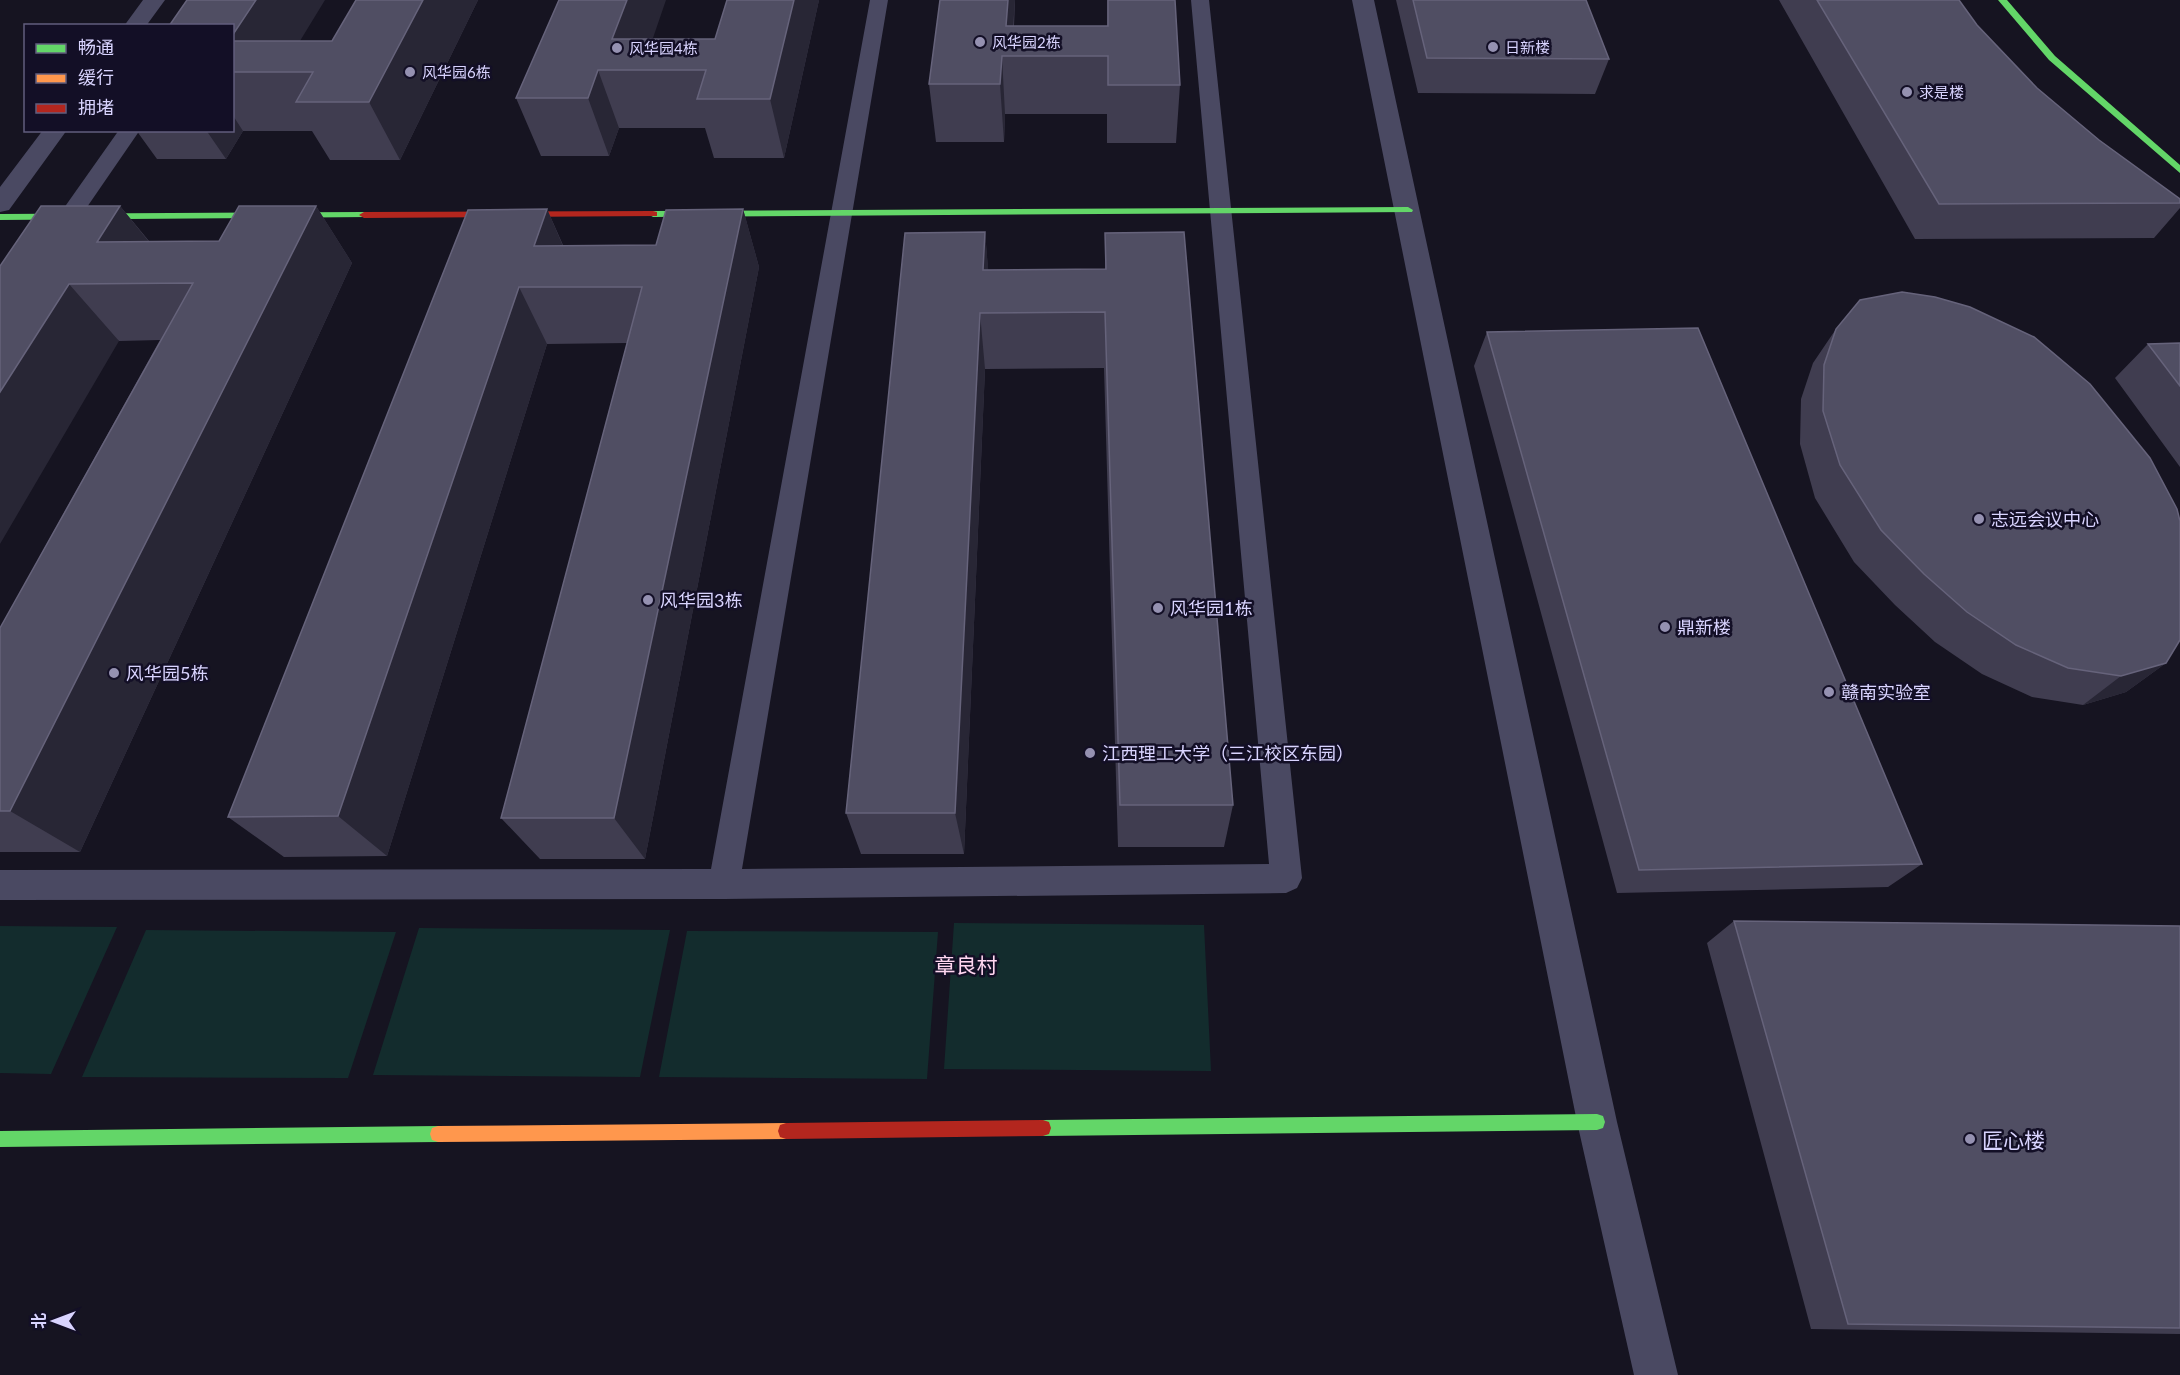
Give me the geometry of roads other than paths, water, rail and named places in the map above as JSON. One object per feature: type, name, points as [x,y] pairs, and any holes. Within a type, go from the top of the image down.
[{"type":"street","points":[[136,24],[154,0]]},
{"type":"street","points":[[1363,0],[1597,1122],[1656,1375]]},
{"type":"street","points":[[2002,0],[2052,58],[2180,170]]},
{"type":"street","points":[[0,204],[54,132]]},
{"type":"street","points":[[0,216],[1408,210]]},
{"type":"street","points":[[0,1139],[1597,1122]]},
{"type":"lane","points":[[724,884],[879,0]]},
{"type":"lane","points":[[0,885],[724,884],[1286,878],[1200,0]]},
{"type":"lane","points":[[44,253],[129,132]]},
{"type":"place","name":"风华园2栋","points":[[980,42]]},
{"type":"place","name":"日新楼","points":[[1493,47]]},
{"type":"place","name":"风华园4栋","points":[[617,48]]},
{"type":"place","name":"风华园6栋","points":[[410,72]]},
{"type":"place","name":"求是楼","points":[[1907,92]]},
{"type":"place","name":"志远会议中心","points":[[1979,519]]},
{"type":"place","name":"风华园3栋","points":[[648,600]]},
{"type":"place","name":"风华园1栋","points":[[1158,608]]},
{"type":"place","name":"鼎新楼","points":[[1665,627]]},
{"type":"place","name":"风华园5栋","points":[[114,673]]},
{"type":"place","name":"赣南实验室","points":[[1829,692]]},
{"type":"place","name":"江西理工大学（三江校区东园）","points":[[1090,753]]},
{"type":"place","name":"匠心楼","points":[[1970,1139]]},
{"type":"district","name":"章良村","points":[[966,964]]}]
